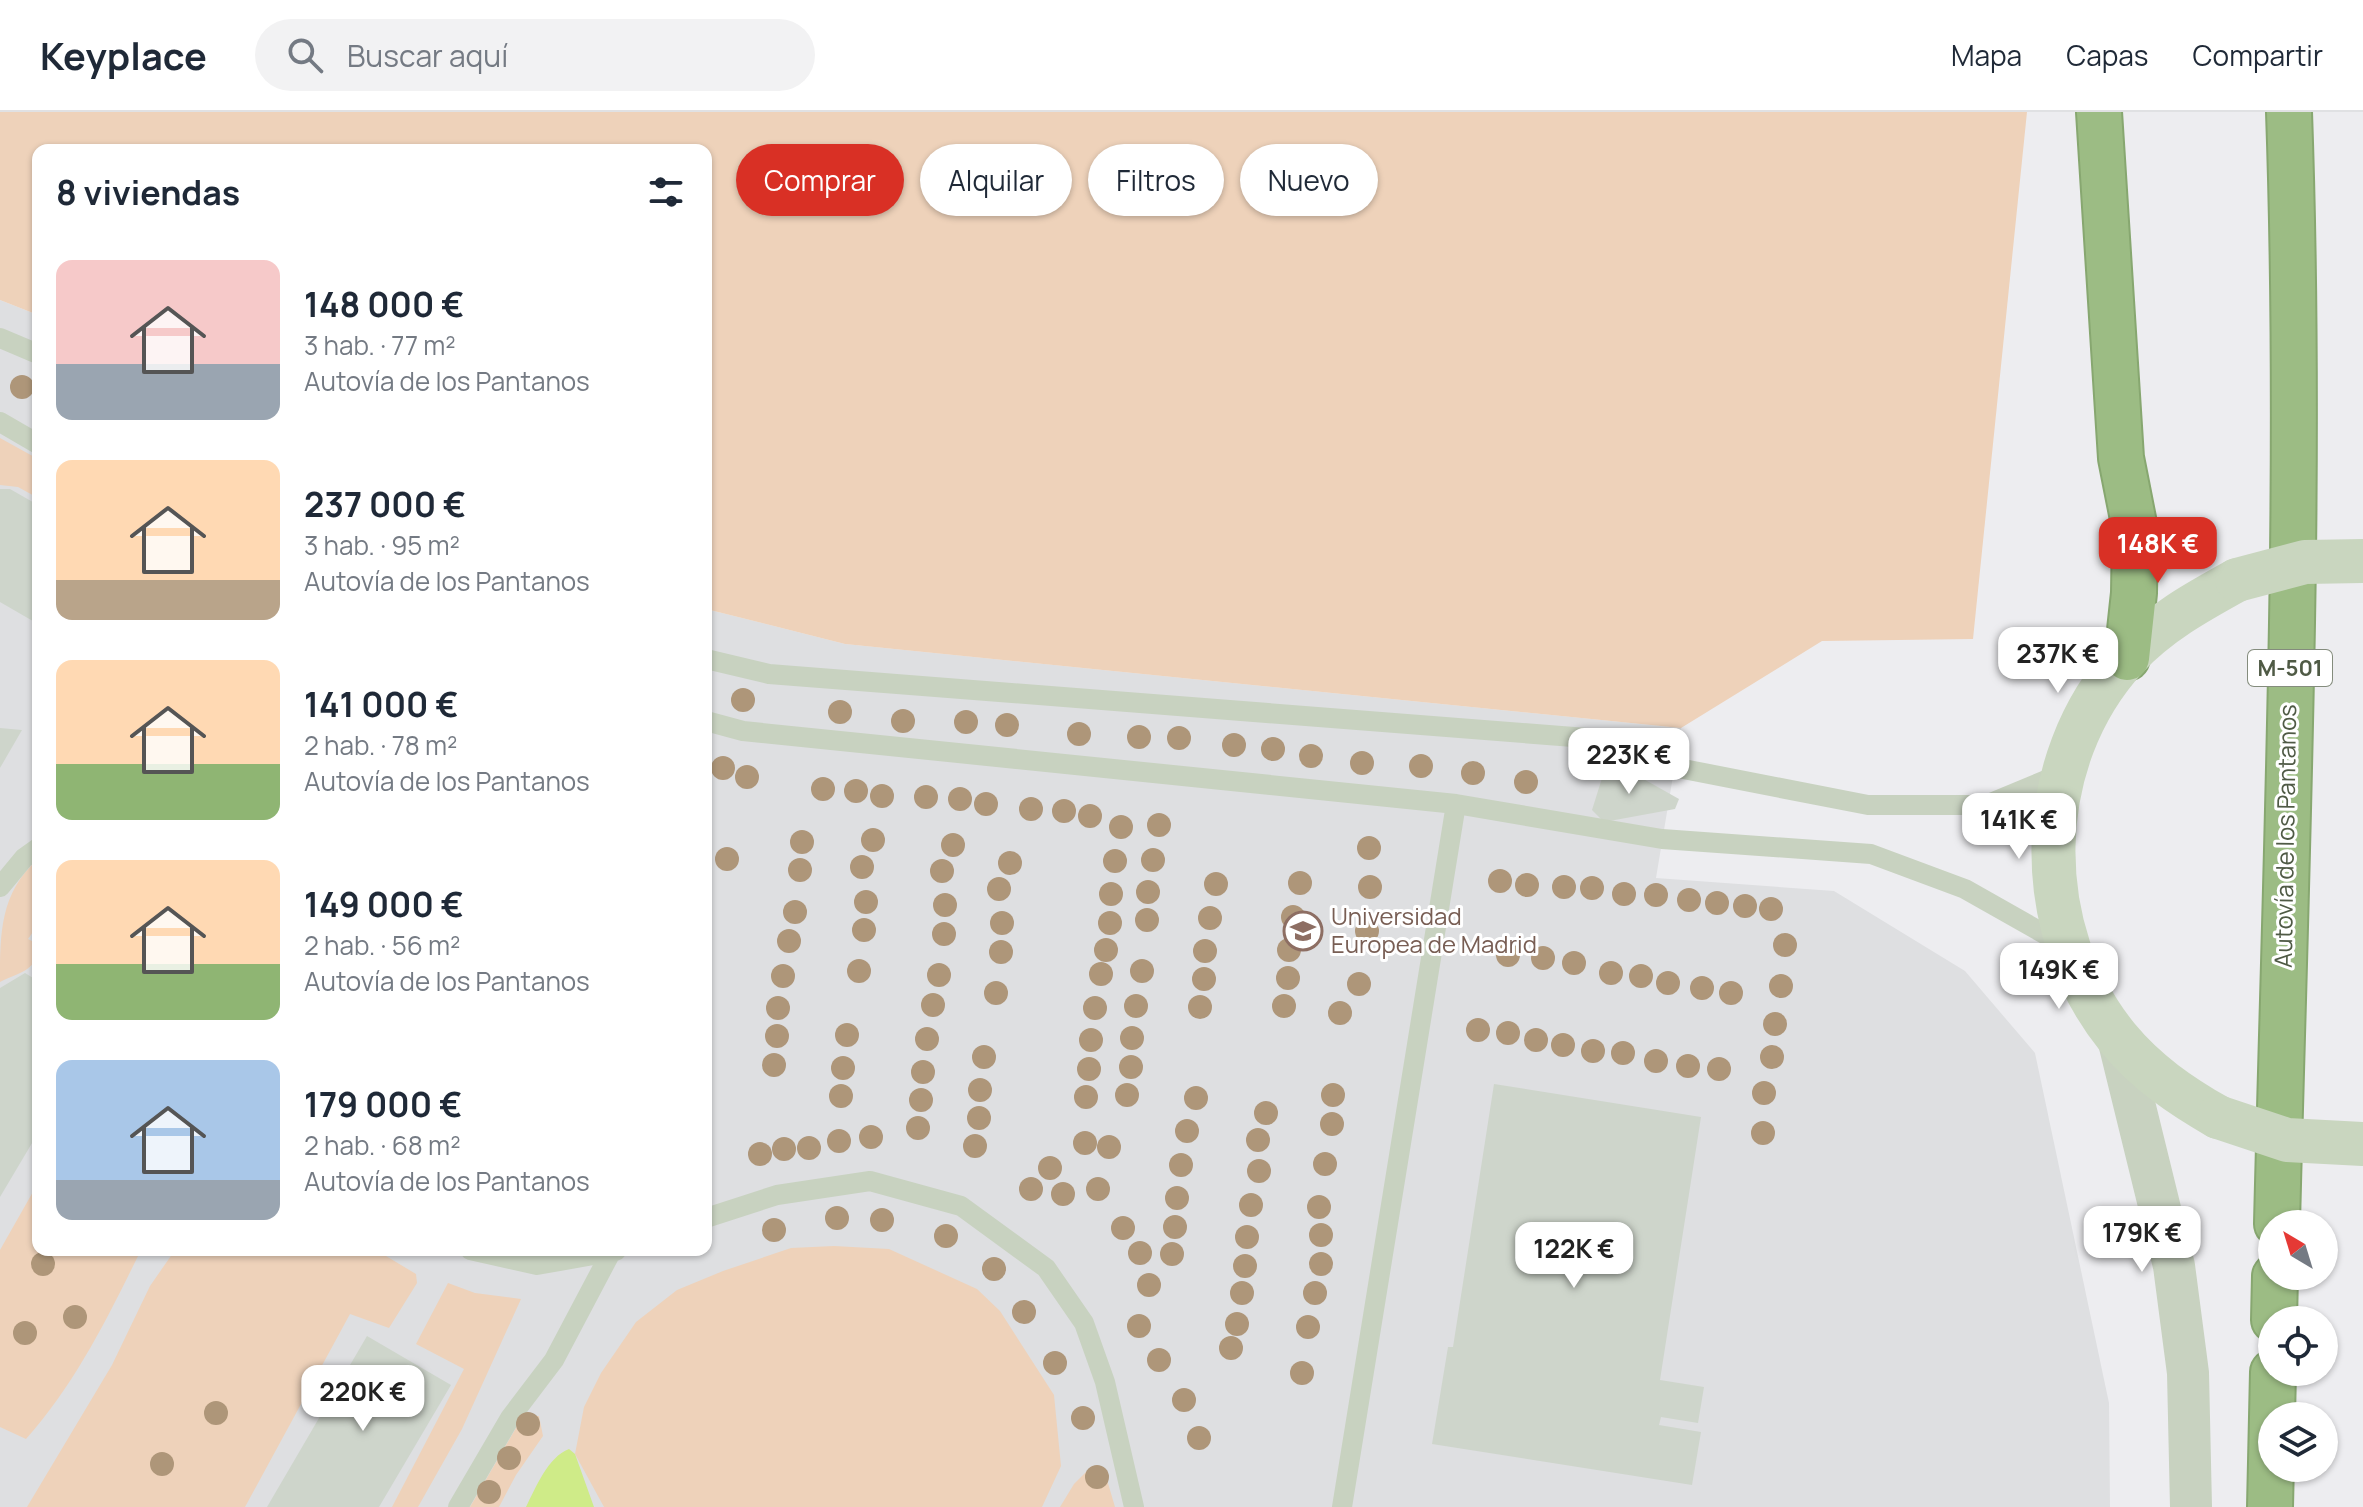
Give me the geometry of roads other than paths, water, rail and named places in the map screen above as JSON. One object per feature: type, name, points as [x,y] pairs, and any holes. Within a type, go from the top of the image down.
[{"type":"highway","points":[[2099,112],[2121,458],[2135,529],[2134,593],[2127,658]]},
{"type":"highway","name":"Autovía de los Pantanos","points":[[2277,1210],[2291,634],[2294,251],[2289,112]]},
{"type":"highway","points":[[2270,1507],[2273,1386]]},
{"type":"street","points":[[2363,561],[2305,562],[2237,580],[2177,612],[2127,658],[2088,712],[2063,773],[2052,831],[2054,890],[2067,947],[2088,995],[2118,1038],[2147,1069],[2181,1096],[2218,1117],[2287,1140],[2363,1144]]},
{"type":"street","points":[[2118,1038],[2174,1266],[2188,1373],[2191,1507]]},
{"type":"lane","points":[[0,338],[32,351]]},
{"type":"lane","points":[[0,422],[32,441]]},
{"type":"lane","points":[[712,660],[769,674],[1612,740],[1673,767],[1868,805],[1986,805],[2063,773]]},
{"type":"lane","points":[[712,723],[743,731],[1456,804],[1662,839],[1871,854],[1965,889],[2067,947]]},
{"type":"lane","points":[[1342,1507],[1456,804]]},
{"type":"lane","points":[[0,887],[32,854]]},
{"type":"lane","points":[[712,1216],[777,1195],[870,1181],[961,1206],[1046,1268],[1084,1323],[1105,1382],[1134,1507]]},
{"type":"lane","points":[[497,1256],[537,1265],[591,1256]]},
{"type":"lane","points":[[458,1507],[510,1418],[554,1360],[613,1256]]},
{"type":"place","name":"Universidad Europea de Madrid","points":[[1303,931]]}]
